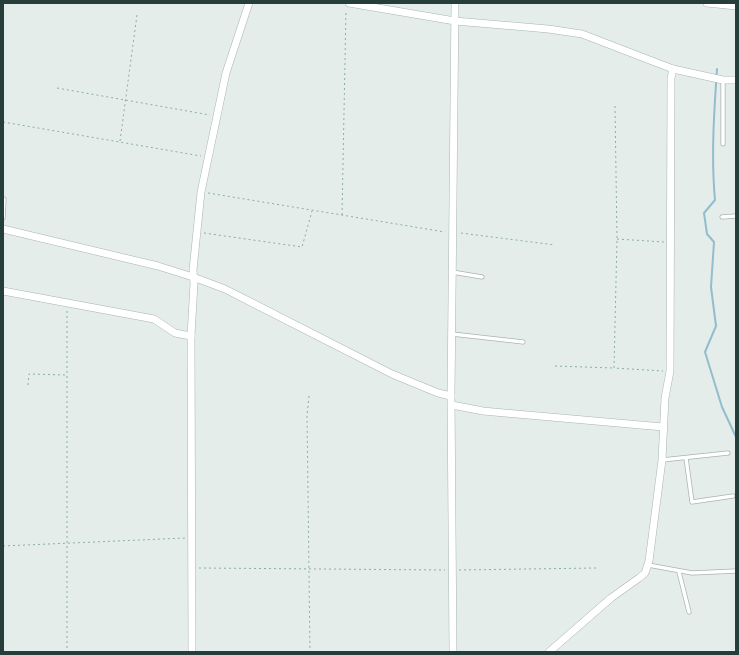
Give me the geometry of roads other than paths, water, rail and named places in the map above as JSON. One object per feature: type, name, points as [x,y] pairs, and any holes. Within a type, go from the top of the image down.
[{"type":"street","points":[[192,652],[191,333],[197,232],[208,157],[226,73],[249,3]]},
{"type":"street","points":[[349,3],[455,19],[582,34],[673,69],[723,80],[736,80]]},
{"type":"street","points":[[453,652],[451,396],[455,3]]},
{"type":"street","points":[[707,3],[736,6]]},
{"type":"street","points":[[549,652],[611,598],[645,573],[647,565],[662,460],[665,398],[670,371],[671,78],[673,69]]},
{"type":"street","points":[[3,229],[158,266],[194,277],[225,289],[392,374],[438,393],[451,396]]},
{"type":"street","points":[[3,291],[154,319],[175,333],[191,333]]},
{"type":"street","points":[[452,406],[483,411],[663,427]]},
{"type":"lane","points":[[723,80],[723,144]]},
{"type":"lane","points":[[3,218],[4,199]]},
{"type":"lane","points":[[722,217],[736,216]]},
{"type":"lane","points":[[452,272],[482,277]]},
{"type":"lane","points":[[452,334],[523,342]]},
{"type":"lane","points":[[662,460],[728,453]]},
{"type":"lane","points":[[686,458],[692,502],[733,496]]},
{"type":"lane","points":[[647,565],[663,567],[679,572],[692,573],[736,571]]},
{"type":"lane","points":[[679,572],[689,612]]},
{"type":"waterway","points":[[717,69],[713,151],[715,200],[704,213],[707,234],[714,242],[711,287],[716,326],[705,352],[722,407],[736,437]]}]
